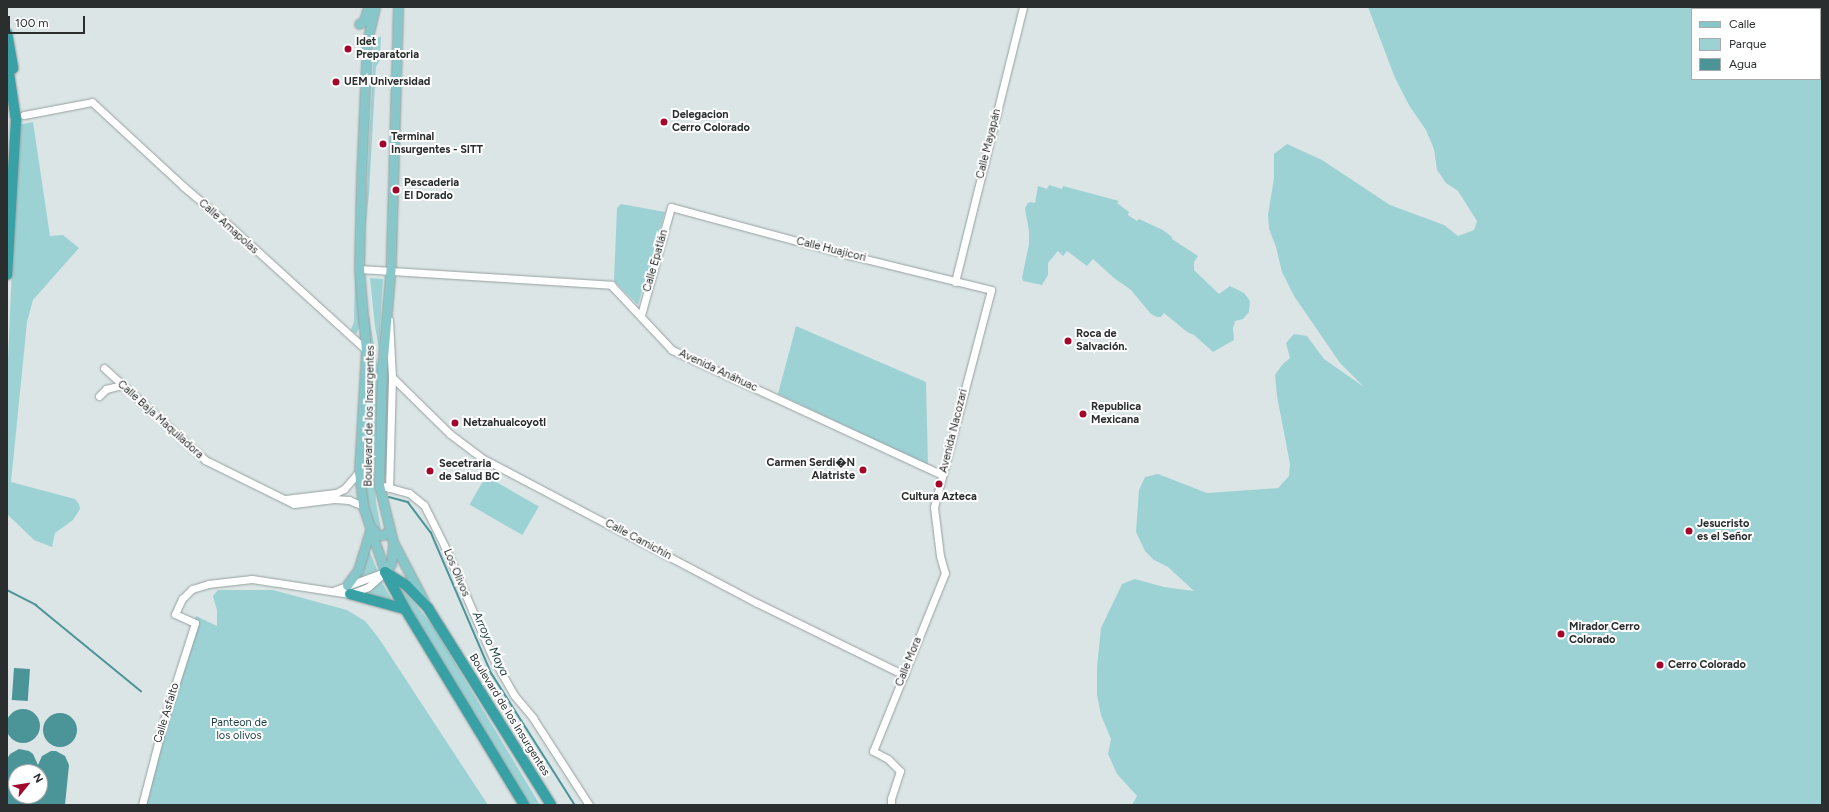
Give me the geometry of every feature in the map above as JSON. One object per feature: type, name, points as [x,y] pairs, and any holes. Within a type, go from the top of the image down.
[{"type":"highway","points":[[7,32],[11,48],[18,104],[24,115]]},
{"type":"highway","points":[[7,60],[16,120],[7,276]]},
{"type":"highway","points":[[385,572],[406,586],[428,608]]},
{"type":"highway","name":"Boulevard de los Insurgentes","points":[[385,572],[404,609],[524,805]]},
{"type":"highway","points":[[348,589],[404,609]]},
{"type":"highway","name":"Boulevard de los Insurgentes","points":[[428,608],[551,805]]},
{"type":"main road","points":[[359,24],[364,21],[368,7]]},
{"type":"main road","name":"Boulevard de los Insurgentes","points":[[375,7],[367,42],[359,269],[366,350],[359,472],[363,506],[369,528],[385,572]]},
{"type":"main road","name":"Boulevard de los Insurgentes","points":[[398,7],[390,270],[382,369],[379,485],[389,531],[393,542],[428,608]]},
{"type":"main road","points":[[348,589],[358,570],[369,528],[378,535],[383,535],[389,531]]},
{"type":"main road","points":[[385,572],[391,564],[393,542]]},
{"type":"street","name":"Calle Mayapán","points":[[955,282],[1023,7]]},
{"type":"street","name":"Calle Amapolas","points":[[24,115],[92,102],[184,187],[366,350]]},
{"type":"street","name":"Calle Huajicori","points":[[671,207],[775,236],[991,290]]},
{"type":"street","name":"Calle Epatlán","points":[[641,315],[671,207]]},
{"type":"street","name":"Avenida Anáhuac","points":[[359,269],[611,285],[641,315],[672,350],[943,475]]},
{"type":"street","name":"Avenida Nacozari","points":[[945,574],[940,556],[934,507],[991,290]]},
{"type":"street","points":[[387,306],[390,324],[392,377],[389,488]]},
{"type":"street","name":"Calle Baja Maquiladora","points":[[104,368],[205,460],[266,492],[285,498],[294,504],[349,500],[363,506]]},
{"type":"street","name":"Calle Camichín","points":[[392,377],[450,434],[480,457],[757,603],[904,675]]},
{"type":"street","points":[[99,396],[106,389],[122,386]]},
{"type":"street","name":"Calle Baja Maquiladora","points":[[285,498],[336,493],[344,489],[359,472]]},
{"type":"street","name":"Los Olivos","points":[[379,485],[408,493],[424,505],[444,545],[492,658],[514,695],[533,718],[589,805]]},
{"type":"street","points":[[348,589],[368,587],[385,572]]},
{"type":"street","points":[[348,589],[385,572]]},
{"type":"street","name":"Calle Mora","points":[[891,801],[900,771],[888,759],[873,751],[945,574]]},
{"type":"street","name":"Calle Asfalto","points":[[142,805],[164,720],[195,623],[175,614],[182,599],[192,589],[208,584],[252,578],[332,591],[348,589]]},
{"type":"green space","points":[[1368,7],[1739,7],[1691,8],[1691,80],[1821,80],[1821,8],[1749,8],[1822,7],[1822,805],[1132,805],[1137,796],[1117,774],[1108,754],[1111,739],[1101,715],[1097,695],[1097,667],[1101,628],[1122,584],[1135,579],[1164,587],[1194,591],[1168,567],[1154,560],[1145,551],[1136,532],[1139,490],[1145,477],[1158,474],[1207,493],[1278,488],[1289,476],[1290,464],[1277,396],[1275,375],[1282,365],[1290,358],[1286,343],[1294,334],[1307,336],[1324,359],[1364,387],[1340,363],[1294,296],[1282,272],[1276,247],[1269,229],[1268,215],[1274,178],[1274,154],[1287,144],[1322,160],[1390,205],[1444,225],[1458,236],[1474,230],[1477,221],[1458,191],[1446,183],[1437,170],[1434,149],[1426,130],[1410,107],[1395,78]]},
{"type":"green space","points":[[377,37],[381,37],[380,57],[376,57],[376,59],[380,60],[376,67],[369,194],[365,231],[374,40]]},
{"type":"green space","points":[[33,122],[50,236],[63,235],[79,248],[33,300],[27,322],[11,482],[75,499],[79,504],[80,509],[73,520],[55,533],[52,547],[34,540],[7,514],[7,384],[18,125]]},
{"type":"green space","points":[[1049,185],[1062,189],[1063,186],[1119,201],[1117,203],[1129,212],[1128,215],[1137,221],[1139,219],[1163,230],[1172,237],[1172,239],[1198,256],[1194,262],[1194,270],[1219,294],[1230,286],[1244,293],[1250,301],[1249,312],[1243,319],[1235,321],[1233,328],[1234,340],[1213,352],[1194,335],[1187,332],[1164,313],[1161,317],[1151,314],[1131,290],[1114,278],[1093,259],[1087,266],[1067,251],[1063,256],[1058,251],[1048,263],[1048,275],[1042,285],[1023,281],[1022,278],[1029,244],[1029,231],[1025,209],[1027,204],[1030,202],[1035,203],[1038,186],[1047,189]]},
{"type":"green space","points":[[621,204],[665,212],[638,305],[614,281],[617,208]]},
{"type":"green space","points":[[355,271],[360,327],[356,334],[351,330],[354,321]]},
{"type":"green space","points":[[370,278],[383,279],[379,349],[375,326]]},
{"type":"green space","points":[[369,315],[379,375],[374,466],[376,503],[381,529],[375,530],[365,499],[362,476]]},
{"type":"green space","points":[[796,326],[926,382],[928,465],[778,394]]},
{"type":"green space","points":[[388,333],[390,364],[386,473],[384,474],[382,467]]},
{"type":"green space","points":[[486,476],[539,506],[522,535],[470,505]]},
{"type":"green space","points":[[368,548],[378,572],[355,580]]},
{"type":"green space","points":[[381,581],[394,603],[362,594]]},
{"type":"green space","points":[[396,585],[414,602],[434,628],[540,805],[528,805]]},
{"type":"green space","name":"Panteon de los olivos","points":[[218,590],[273,590],[347,610],[365,621],[378,637],[488,805],[142,805],[196,616],[217,626],[217,610],[213,596]]},
{"type":"water","points":[[14,668],[30,669],[28,701],[12,700]]},
{"type":"water","points":[[20,709],[26,709],[30,710],[37,716],[40,726],[39,733],[33,740],[26,743],[20,743],[16,742],[9,736],[6,729],[6,723],[7,719],[13,712]]},
{"type":"water","points":[[57,713],[63,713],[67,714],[74,720],[77,730],[76,737],[70,744],[63,747],[57,747],[53,746],[46,740],[43,733],[43,727],[44,723],[50,716]]},
{"type":"water","points":[[19,749],[29,751],[33,754],[38,764],[8,764],[8,804],[48,804],[48,764],[38,764],[42,756],[51,751],[56,751],[65,756],[69,765],[65,805],[7,805],[7,759],[10,754]]},
{"type":"waterway","name":"Arroyo Maya","points":[[389,497],[408,502],[431,532],[492,674],[575,805]]},
{"type":"waterway","points":[[7,590],[36,605],[141,691]]},
{"type":"place","name":"Idet Preparatoria","points":[[348,49]]},
{"type":"place","name":"UEM Universidad","points":[[336,82]]},
{"type":"place","name":"Delegacion Cerro Colorado","points":[[664,122]]},
{"type":"place","name":"Terminal Insurgentes - SITT","points":[[383,144]]},
{"type":"place","name":"Pescaderia El Dorado","points":[[396,190]]},
{"type":"place","name":"Roca de Salvación.","points":[[1068,341]]},
{"type":"place","name":"Republica Mexicana","points":[[1083,414]]},
{"type":"place","name":"Netzahualcoyotl","points":[[455,423]]},
{"type":"place","name":"Carmen Serdi�N Alatriste","points":[[863,470]]},
{"type":"place","name":"Secetraria de Salud BC","points":[[430,471]]},
{"type":"place","name":"Cultura Azteca","points":[[939,484]]},
{"type":"place","name":"Jesucristo es el Señor","points":[[1689,531]]},
{"type":"place","name":"Mirador Cerro Colorado","points":[[1561,634]]},
{"type":"place","name":"Cerro Colorado","points":[[1660,665]]}]
